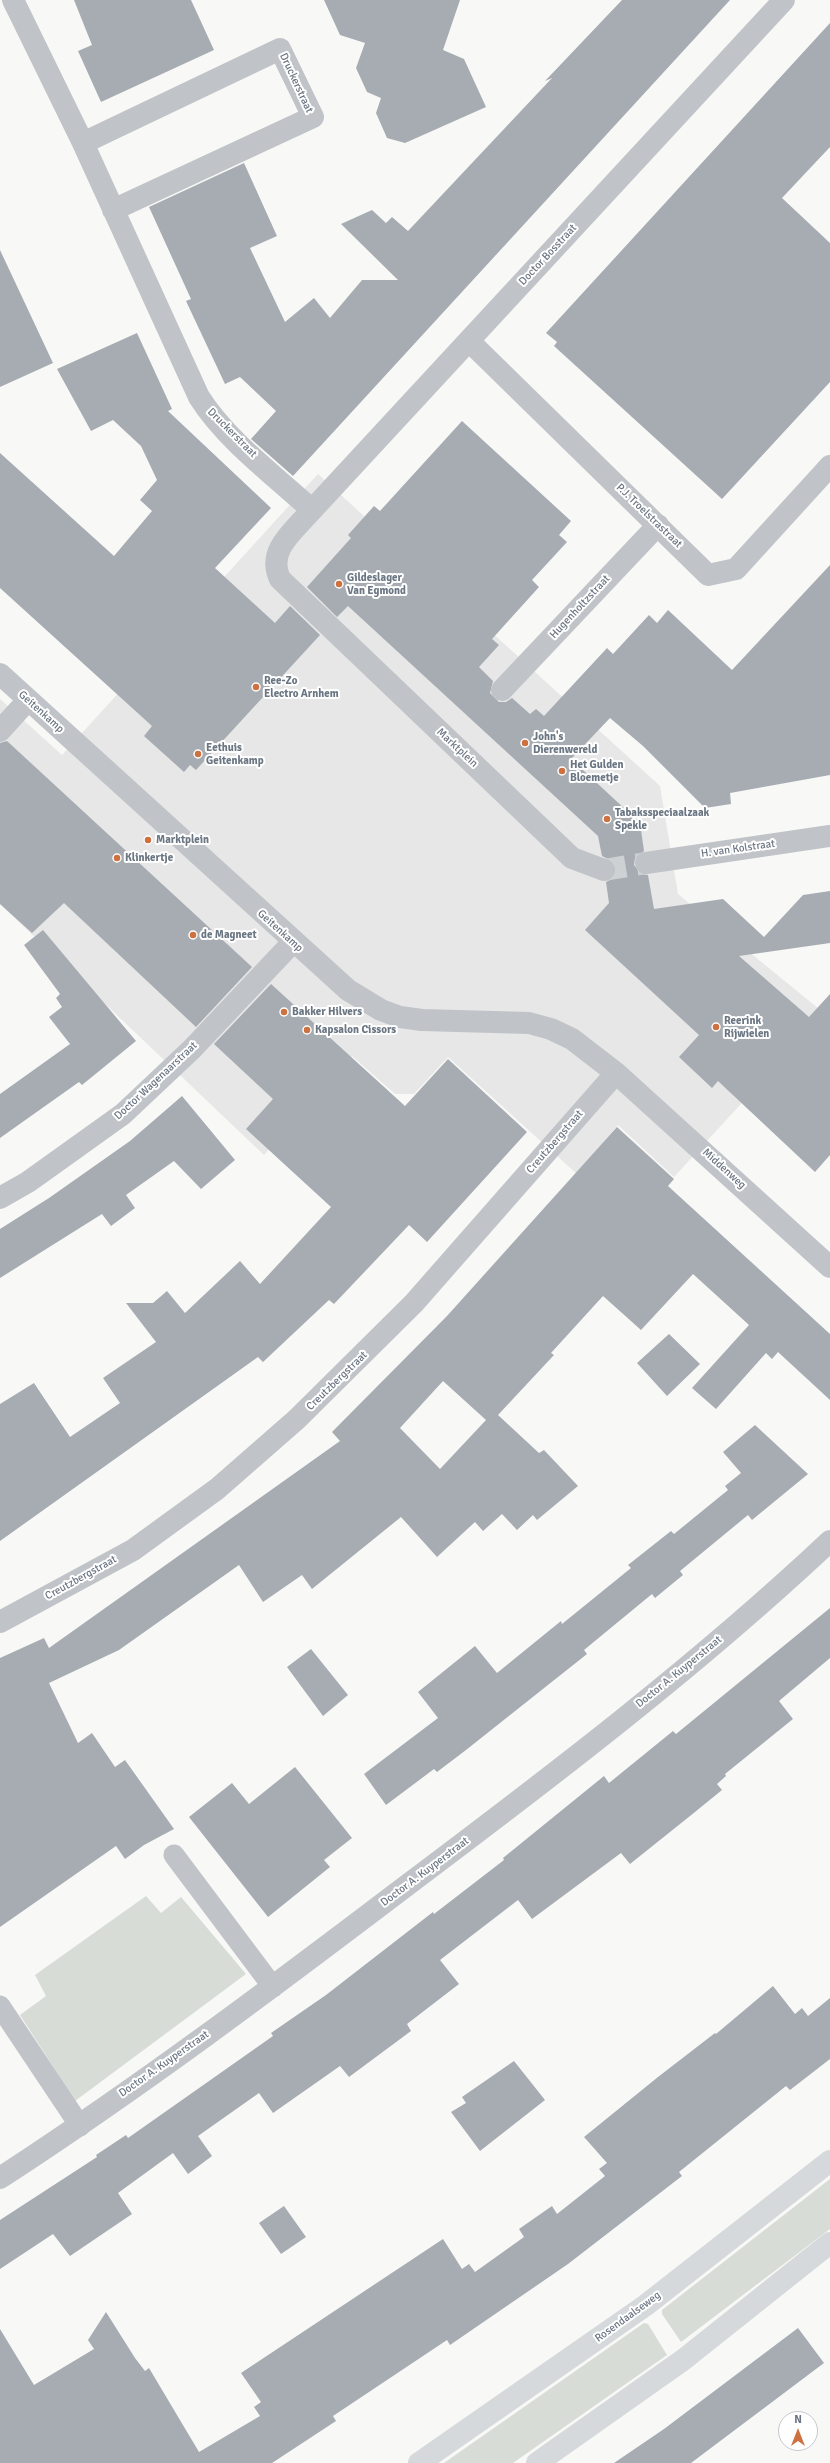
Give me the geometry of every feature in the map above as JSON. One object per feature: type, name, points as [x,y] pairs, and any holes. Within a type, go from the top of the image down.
[{"type":"street","name":"Druckerstraat","points":[[13,0],[83,143],[199,397],[209,413],[312,510]]},
{"type":"street","name":"Doctor Bosstraat","points":[[312,510],[469,341],[778,2]]},
{"type":"street","name":"Druckerstraat","points":[[83,143],[280,49],[313,117],[113,210]]},
{"type":"street","name":"P.J. Troelstrastraat","points":[[469,341],[708,575],[736,569],[830,466]]},
{"type":"street","name":"Marktplein","points":[[312,510],[282,544],[277,553],[276,571],[280,579],[572,858],[604,870]]},
{"type":"street","name":"Hugenholtzstraat","points":[[502,690],[658,525]]},
{"type":"street","name":"Geitenkamp","points":[[0,674],[293,942],[348,990],[381,1010],[400,1017],[422,1020],[529,1023],[551,1029],[572,1039],[616,1073]]},
{"type":"street","points":[[0,731],[28,700]]},
{"type":"street","name":"H. van Kolstraat","points":[[646,863],[830,836]]},
{"type":"street","name":"Doctor Wagenaarstraat","points":[[0,1198],[28,1182],[123,1114],[192,1049],[293,942]]},
{"type":"street","name":"Middenweg","points":[[616,1073],[830,1267]]},
{"type":"street","name":"Creutzbergstraat","points":[[0,1622],[133,1550],[217,1489],[298,1419],[414,1303],[616,1073]]},
{"type":"street","name":"Doctor A. Kuyperstraat","points":[[0,2178],[80,2126],[272,1987],[537,1788],[766,1602],[830,1541]]},
{"type":"street","name":"Rosendaalseweg","points":[[419,2463],[476,2426],[646,2305],[830,2161]]},
{"type":"street","points":[[536,2463],[684,2360],[830,2243]]},
{"type":"lane","points":[[174,1855],[272,1987]]},
{"type":"lane","points":[[0,2006],[80,2126]]},
{"type":"shaded area","points":[[318,474],[660,786],[678,894],[824,1013],[674,1177],[618,1125],[577,1174],[448,1057],[414,1094],[395,1094],[352,1056],[264,1155],[0,904],[0,699],[62,755]]},
{"type":"shaded area","points":[[146,1896],[161,1913],[181,1897],[246,1974],[75,2101],[20,2015],[46,1996],[35,1975]]},
{"type":"shaded area","points":[[830,2179],[830,2229],[681,2342],[662,2314],[662,2310]]},
{"type":"shaded area","points":[[644,2323],[648,2324],[667,2355],[513,2463],[444,2463]]},
{"type":"building","points":[[74,0],[191,0],[214,50],[101,102],[78,51],[92,45]]},
{"type":"building","points":[[324,0],[460,0],[443,50],[464,59],[486,107],[405,143],[387,138],[376,113],[381,98],[367,92],[356,68],[365,43],[340,35]]},
{"type":"building","points":[[622,0],[730,0],[293,476],[251,439],[276,411],[240,377],[225,384],[186,301],[191,299],[149,207],[244,163],[277,236],[250,248],[285,322],[314,298],[330,318],[362,280],[398,280],[341,224],[372,210],[386,223],[392,217],[408,231],[552,78],[545,81]]},
{"type":"building","points":[[830,23],[830,147],[782,198],[830,243],[830,382],[722,499],[554,346],[557,342],[546,333]]},
{"type":"building","points":[[0,250],[53,363],[0,387]]},
{"type":"building","points":[[137,333],[172,409],[168,411],[271,508],[215,568],[275,623],[290,606],[320,635],[196,770],[190,765],[184,772],[144,736],[152,726],[0,588],[0,453],[114,556],[152,511],[140,500],[157,480],[141,446],[113,420],[91,431],[57,369]]},
{"type":"building","points":[[462,421],[571,521],[559,535],[567,542],[532,580],[539,587],[492,639],[499,645],[479,667],[493,681],[490,693],[499,702],[506,702],[512,698],[530,714],[536,709],[544,716],[607,648],[613,654],[649,615],[657,623],[668,610],[732,670],[830,565],[830,775],[730,793],[731,804],[705,808],[643,746],[610,718],[571,759],[640,823],[644,851],[635,858],[634,865],[641,874],[648,875],[654,909],[723,899],[764,937],[803,895],[830,891],[830,943],[739,956],[809,1017],[830,994],[830,1155],[815,1172],[718,1081],[712,1088],[679,1057],[699,1035],[585,930],[609,903],[606,882],[612,879],[616,874],[614,862],[602,856],[598,836],[348,606],[337,617],[307,587],[351,538],[348,535],[374,506],[380,511]]},
{"type":"building","points":[[7,741],[252,967],[196,1027],[64,903],[32,933],[0,904],[0,743]]},
{"type":"building","points":[[43,930],[136,1041],[82,1085],[79,1082],[0,1138],[0,1094],[70,1044],[49,1017],[62,1007],[56,998],[60,994],[24,945]]},
{"type":"building","points":[[271,984],[405,1106],[448,1059],[527,1132],[427,1242],[409,1225],[334,1304],[329,1300],[263,1362],[258,1357],[0,1541],[0,1404],[34,1383],[70,1437],[120,1403],[103,1378],[156,1342],[126,1303],[153,1303],[167,1291],[185,1313],[240,1261],[260,1284],[331,1207],[246,1129],[273,1099],[214,1044]]},
{"type":"building","points":[[182,1096],[235,1160],[201,1189],[174,1161],[126,1195],[135,1208],[111,1226],[102,1214],[0,1278],[0,1229],[49,1198],[130,1141]]},
{"type":"building","points":[[617,1127],[674,1179],[668,1186],[830,1334],[830,1400],[778,1352],[772,1359],[766,1353],[716,1409],[692,1388],[749,1325],[693,1274],[641,1330],[603,1296],[551,1353],[554,1355],[498,1415],[539,1453],[544,1450],[578,1486],[537,1520],[533,1515],[517,1530],[502,1514],[483,1531],[475,1522],[437,1557],[401,1517],[312,1589],[302,1575],[263,1602],[239,1565],[119,1650],[49,1683],[78,1743],[92,1733],[115,1767],[125,1760],[174,1829],[144,1845],[125,1859],[116,1846],[0,1927],[0,1658],[44,1638],[49,1648],[340,1441],[332,1432],[447,1316]],"holes":[[[443,1381],[486,1420],[440,1469],[400,1428]]]},
{"type":"building","points":[[669,1334],[700,1364],[667,1396],[637,1363]]},
{"type":"building","points":[[755,1425],[808,1474],[752,1520],[748,1515],[680,1571],[683,1575],[655,1598],[652,1594],[584,1650],[587,1654],[466,1750],[437,1772],[434,1769],[386,1805],[364,1774],[438,1718],[418,1692],[475,1646],[497,1673],[561,1621],[562,1624],[631,1568],[628,1565],[671,1531],[674,1534],[728,1490],[725,1486],[741,1473],[723,1452]]},
{"type":"building","points":[[830,1608],[830,1658],[779,1701],[793,1719],[725,1774],[726,1776],[717,1784],[722,1790],[630,1864],[621,1853],[532,1919],[518,1900],[440,1960],[459,1984],[407,2024],[411,2031],[349,2077],[340,2066],[273,2113],[259,2093],[198,2136],[212,2156],[188,2174],[173,2153],[118,2193],[132,2214],[70,2256],[53,2234],[0,2269],[0,2220],[97,2157],[96,2155],[126,2135],[128,2138],[273,2036],[271,2033],[326,1995],[433,1912],[434,1914],[504,1860],[503,1858],[604,1776],[609,1783],[673,1731],[676,1734]]},
{"type":"building","points":[[311,1649],[348,1695],[323,1716],[287,1667]]},
{"type":"building","points":[[295,1767],[352,1838],[324,1860],[330,1867],[268,1917],[189,1817],[232,1783],[249,1804]]},
{"type":"building","points":[[773,1986],[795,2014],[802,2008],[808,2016],[830,1998],[830,2059],[790,2090],[786,2086],[679,2172],[682,2176],[568,2264],[450,2345],[447,2340],[333,2416],[336,2421],[272,2463],[0,2463],[0,2329],[34,2385],[94,2349],[88,2340],[106,2312],[135,2358],[145,2371],[149,2368],[199,2452],[260,2416],[254,2407],[261,2402],[241,2373],[443,2239],[462,2269],[469,2264],[475,2272],[524,2237],[519,2229],[552,2206],[557,2214],[605,2176],[599,2169],[607,2163],[584,2137],[658,2077],[715,2033],[716,2034]]},
{"type":"building","points":[[514,2061],[545,2100],[480,2151],[451,2112],[466,2103],[462,2097]]},
{"type":"building","points":[[284,2206],[306,2237],[281,2254],[259,2223]]},
{"type":"building","points":[[798,2328],[824,2363],[691,2463],[614,2463],[664,2429]]},
{"type":"tunnel","points":[[604,870],[646,863]]},
{"type":"place","name":"Gildeslager Van Egmond","points":[[339,584]]},
{"type":"place","name":"Ree-Zo Electro Arnhem","points":[[256,687]]},
{"type":"place","name":"John's Dierenwereld","points":[[525,743]]},
{"type":"place","name":"Eethuis Geitenkamp","points":[[198,754]]},
{"type":"place","name":"Het Gulden Bloemetje","points":[[562,771]]},
{"type":"place","name":"Tabaksspeciaalzaak Spekle","points":[[607,819]]},
{"type":"place","name":"Marktplein","points":[[148,840]]},
{"type":"place","name":"Klinkertje","points":[[117,858]]},
{"type":"place","name":"de Magneet","points":[[193,935]]},
{"type":"place","name":"Bakker Hilvers","points":[[284,1012]]},
{"type":"place","name":"Reerink Rijwielen","points":[[716,1027]]},
{"type":"place","name":"Kapsalon Cissors","points":[[307,1030]]}]
